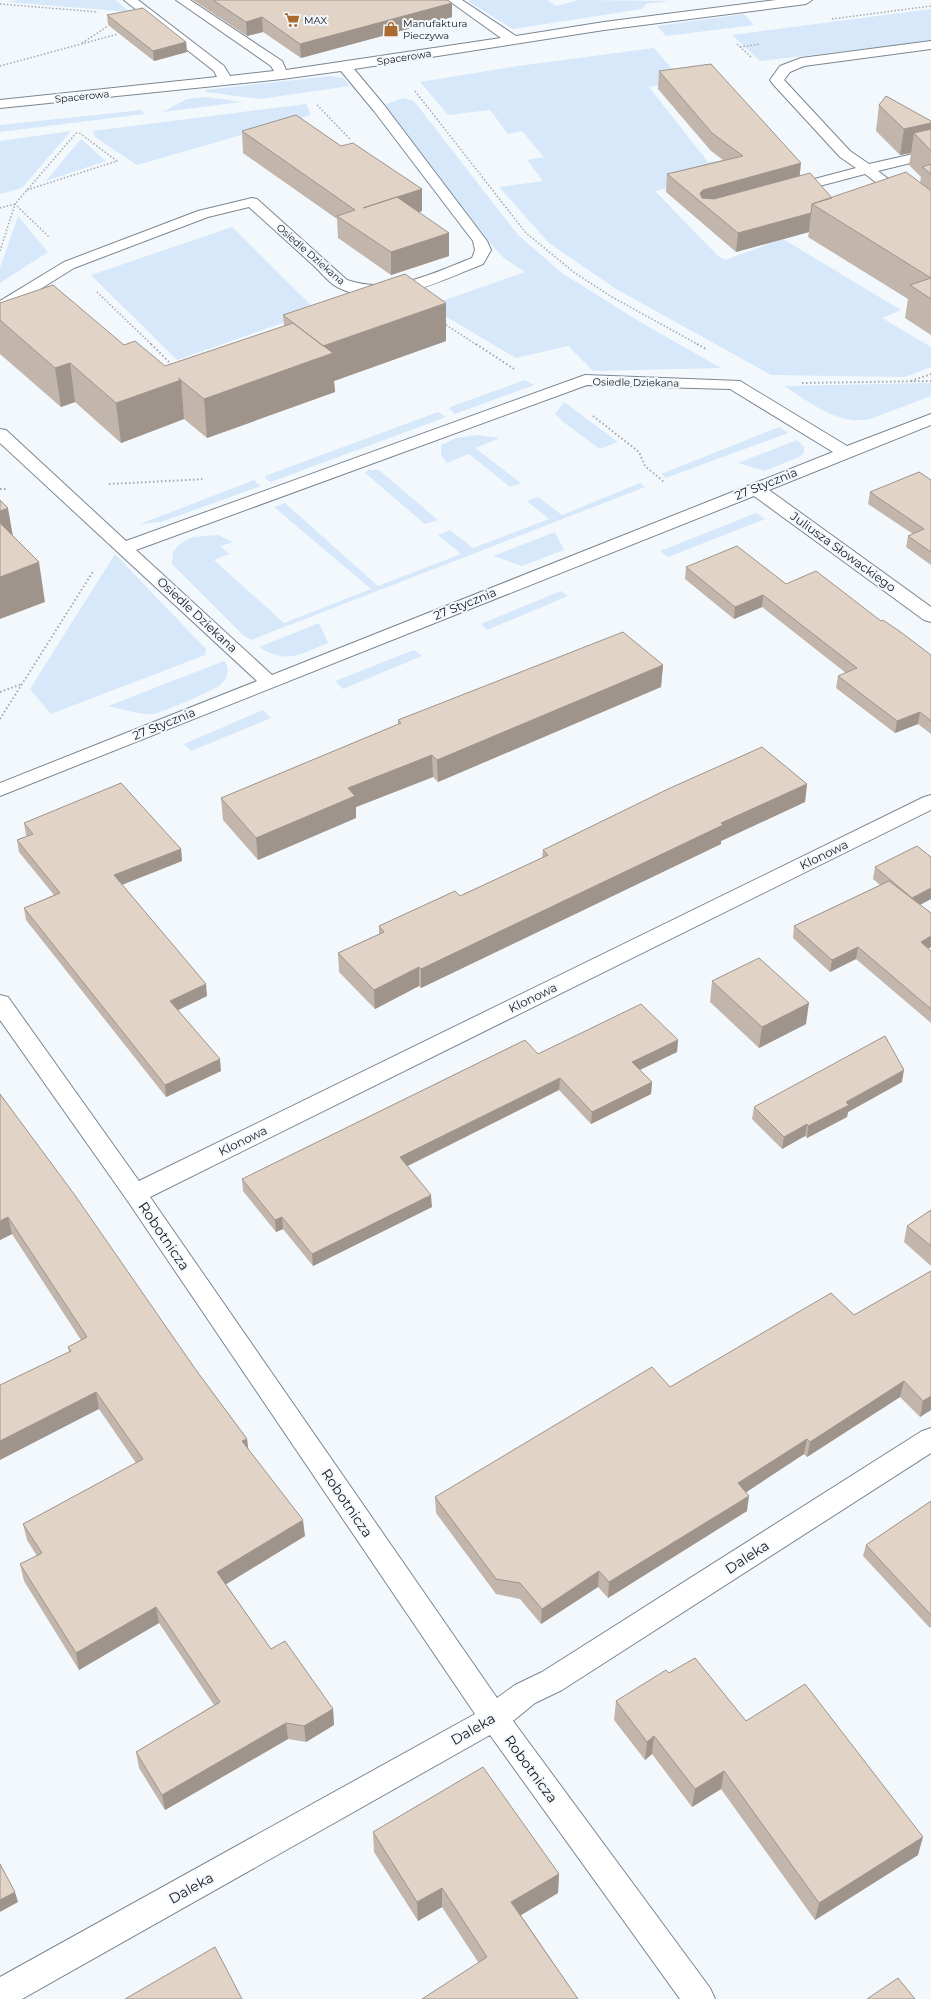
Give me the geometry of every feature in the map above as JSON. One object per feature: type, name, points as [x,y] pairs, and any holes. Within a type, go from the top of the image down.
[{"type":"street","points":[[182,0],[277,64],[282,75]]},
{"type":"street","points":[[454,0],[514,40]]},
{"type":"street","name":"Spacerowa","points":[[0,104],[282,75],[345,67],[514,40],[806,0]]},
{"type":"street","points":[[135,1],[154,18],[219,69],[226,81]]},
{"type":"street","points":[[687,2],[698,14]]},
{"type":"street","points":[[931,45],[801,62],[785,69],[777,80],[845,154],[868,169],[931,218]]},
{"type":"street","name":"Osiedle Dziekana","points":[[0,308],[72,264],[203,214],[252,202],[342,283],[354,289],[401,289],[478,261],[483,250],[480,241],[380,108],[345,67]]},
{"type":"street","points":[[776,194],[868,169],[931,154]]},
{"type":"street","name":"Osiedle Dziekana","points":[[119,543],[585,380],[734,384],[846,453]]},
{"type":"street","name":"27 Stycznia","points":[[0,790],[931,419]]},
{"type":"street","name":"Osiedle Dziekana","points":[[0,434],[269,682]]},
{"type":"street","name":"Juliusza Słowackiego","points":[[755,488],[931,616]]},
{"type":"street","name":"Klonowa","points":[[136,1194],[931,802]]},
{"type":"street","name":"Robotnicza","points":[[0,1003],[136,1194],[494,1718],[699,1999]]},
{"type":"street","name":"Daleka","points":[[0,1994],[494,1718],[525,1694],[558,1677],[931,1439]]},
{"type":"path","points":[[0,4],[127,14],[154,18]]},
{"type":"path","points":[[79,46],[127,14]]},
{"type":"path","points":[[0,66],[79,46],[154,18]]},
{"type":"path","points":[[740,47],[762,44]]},
{"type":"path","points":[[412,87],[526,233],[575,273],[612,297],[708,350]]},
{"type":"path","points":[[315,102],[350,139]]},
{"type":"path","points":[[27,190],[117,161],[78,132],[76,127]]},
{"type":"path","points":[[0,251],[15,204],[78,132]]},
{"type":"path","points":[[0,208],[15,204]]},
{"type":"path","points":[[15,204],[175,368]]},
{"type":"path","points":[[393,289],[515,369]]},
{"type":"path","points":[[908,382],[931,374]]},
{"type":"path","points":[[800,383],[931,381]]},
{"type":"path","points":[[556,390],[622,437],[639,452],[640,458],[650,472],[664,482]]},
{"type":"path","points":[[0,489],[211,479]]},
{"type":"path","points":[[0,719],[22,684],[119,543]]},
{"type":"path","points":[[0,692],[22,684]]},
{"type":"shaded area","points":[[18,0],[115,0],[130,12],[7,2]]},
{"type":"shaded area","points":[[547,0],[556,6],[579,0],[670,1],[646,4],[642,9],[513,29],[468,1]]},
{"type":"shaded area","points":[[931,9],[931,41],[760,61],[732,35]]},
{"type":"shaded area","points":[[744,14],[754,25],[666,36],[657,26]]},
{"type":"shaded area","points":[[654,48],[683,81],[649,87],[708,162],[754,157],[762,164],[655,191],[718,256],[725,260],[783,239],[901,310],[882,318],[931,347],[931,367],[905,377],[771,375],[616,289],[549,243],[499,187],[543,181],[527,160],[544,157],[522,131],[508,134],[490,110],[448,115],[420,82],[518,66]]},
{"type":"shaded area","points":[[331,76],[343,78],[350,86],[260,99],[206,92],[205,90]]},
{"type":"shaded area","points":[[207,97],[242,102],[162,112],[187,99]]},
{"type":"shaded area","points":[[403,98],[414,101],[518,235],[562,273],[640,322],[721,368],[593,371],[568,346],[516,358],[428,306],[525,272],[504,258],[495,249],[427,163],[384,105]]},
{"type":"shaded area","points":[[306,104],[311,115],[137,165],[95,137],[93,131]]},
{"type":"shaded area","points":[[142,110],[144,114],[0,132],[0,125]]},
{"type":"shaded area","points":[[71,131],[22,188],[0,194],[0,141]]},
{"type":"shaded area","points":[[81,139],[106,161],[46,181]]},
{"type":"shaded area","points":[[18,216],[48,252],[0,283],[0,268]]},
{"type":"shaded area","points":[[232,227],[317,311],[177,360],[91,275]]},
{"type":"shaded area","points":[[525,380],[534,385],[455,414],[449,409],[450,407]]},
{"type":"shaded area","points":[[931,383],[931,396],[870,419],[858,420],[836,416],[825,411],[784,386]]},
{"type":"shaded area","points":[[564,402],[618,442],[600,449],[566,424],[555,414]]},
{"type":"shaded area","points":[[438,412],[446,417],[271,482],[266,479],[265,476]]},
{"type":"shaded area","points":[[779,427],[788,433],[666,478],[661,474]]},
{"type":"shaded area","points":[[478,435],[500,438],[475,448],[521,483],[510,487],[469,454],[447,463],[441,455],[441,445],[456,438]]},
{"type":"shaded area","points":[[797,440],[804,447],[804,453],[799,457],[765,471],[738,463]]},
{"type":"shaded area","points":[[368,470],[379,470],[438,520],[425,524],[365,473]]},
{"type":"shaded area","points":[[254,480],[261,486],[161,522],[140,524]]},
{"type":"shaded area","points":[[640,483],[645,487],[251,640],[243,635],[172,564],[173,552],[181,543],[193,537],[218,535],[233,542],[220,546],[229,554],[214,560],[284,623],[371,589],[274,507],[285,503],[378,586],[461,554],[438,535],[450,530],[473,548],[549,519],[527,501],[538,497],[562,515]]},
{"type":"shaded area","points":[[756,513],[765,519],[668,557],[660,551]]},
{"type":"shaded area","points":[[555,532],[564,550],[522,566],[493,556]]},
{"type":"shaded area","points":[[115,554],[206,649],[205,655],[51,714],[30,689]]},
{"type":"shaded area","points":[[561,591],[568,596],[487,630],[481,624]]},
{"type":"shaded area","points":[[319,623],[328,643],[302,654],[286,657],[278,656],[259,647]]},
{"type":"shaded area","points":[[414,650],[422,656],[343,689],[335,681]]},
{"type":"shaded area","points":[[224,661],[227,667],[227,673],[225,679],[220,685],[167,709],[149,714],[108,706]]},
{"type":"shaded area","points":[[263,710],[271,718],[191,751],[184,744]]},
{"type":"building","points":[[213,0],[447,0],[452,3],[300,44],[262,17],[246,22]]},
{"type":"building","points":[[143,8],[186,42],[153,51],[107,15]]},
{"type":"building","points":[[711,64],[801,163],[703,190],[700,193],[702,198],[714,199],[810,173],[832,198],[812,204],[811,213],[738,233],[667,174],[743,156],[712,133],[659,71]]},
{"type":"building","points":[[886,96],[931,121],[931,123],[904,129],[879,105]]},
{"type":"building","points":[[296,115],[341,146],[353,143],[422,189],[397,197],[449,233],[391,252],[337,216],[355,210],[242,131]]},
{"type":"building","points":[[931,129],[931,151],[914,133]]},
{"type":"building","points":[[931,164],[931,174],[922,167]]},
{"type":"building","points":[[906,172],[931,190],[931,278],[812,204]]},
{"type":"building","points":[[405,274],[446,303],[323,346],[283,315]]},
{"type":"building","points":[[931,278],[931,299],[910,285]]},
{"type":"building","points":[[53,285],[124,345],[135,341],[165,366],[293,323],[333,353],[204,399],[181,380],[116,403],[70,363],[55,368],[0,320],[0,303]]},
{"type":"building","points":[[919,472],[931,480],[931,552],[908,536],[924,529],[870,492]]},
{"type":"building","points":[[0,500],[8,508],[0,511]]},
{"type":"building","points":[[0,523],[39,562],[0,577]]},
{"type":"building","points":[[737,546],[786,584],[816,571],[881,621],[883,620],[931,655],[931,721],[920,712],[897,721],[838,676],[857,668],[763,595],[735,607],[686,567]]},
{"type":"building","points":[[623,632],[663,665],[437,760],[432,755],[348,788],[355,796],[256,838],[221,798],[401,723],[398,720]]},
{"type":"building","points":[[762,747],[807,784],[721,823],[723,825],[421,969],[419,967],[374,990],[338,953],[384,932],[379,926],[455,891],[460,896],[548,855],[543,850],[668,789]]},
{"type":"building","points":[[121,783],[181,849],[114,875],[206,984],[170,1001],[220,1059],[165,1085],[24,908],[60,893],[17,840],[33,834],[24,823]]},
{"type":"building","points":[[917,846],[931,857],[931,888],[912,898],[875,867]]},
{"type":"building","points":[[889,881],[931,913],[931,936],[921,942],[931,951],[931,1009],[858,947],[832,960],[794,926]]},
{"type":"building","points":[[759,958],[809,1003],[762,1027],[712,981]]},
{"type":"building","points":[[641,1004],[678,1040],[632,1062],[652,1082],[592,1112],[560,1078],[400,1157],[431,1195],[312,1254],[282,1217],[275,1220],[242,1179],[525,1040],[538,1054]]},
{"type":"building","points":[[885,1036],[904,1070],[846,1102],[849,1105],[808,1126],[807,1124],[784,1137],[754,1107]]},
{"type":"building","points":[[0,1094],[74,1194],[196,1370],[247,1439],[242,1441],[303,1520],[217,1572],[271,1649],[285,1641],[333,1709],[304,1726],[286,1723],[162,1795],[136,1752],[220,1702],[156,1607],[76,1653],[20,1564],[42,1553],[23,1524],[143,1459],[96,1392],[0,1441],[0,1385],[71,1351],[68,1347],[87,1337],[8,1217],[0,1221]]},
{"type":"building","points":[[931,1210],[931,1246],[907,1226]]},
{"type":"building","points":[[931,1271],[931,1396],[923,1401],[904,1381],[810,1442],[807,1439],[738,1483],[749,1496],[609,1582],[599,1571],[542,1609],[520,1583],[496,1579],[435,1497],[652,1367],[670,1387],[831,1293],[854,1315]]},
{"type":"building","points":[[931,1501],[931,1615],[866,1545]]},
{"type":"building","points":[[695,1658],[746,1721],[805,1684],[923,1837],[819,1903],[724,1771],[695,1789],[654,1736],[647,1742],[616,1701],[666,1670],[669,1673]]},
{"type":"building","points":[[483,1767],[559,1874],[511,1902],[578,1999],[422,1999],[487,1957],[442,1888],[417,1902],[373,1832]]},
{"type":"building","points":[[0,1864],[15,1892],[0,1900]]},
{"type":"building","points":[[215,1947],[242,1999],[125,1999]]},
{"type":"building","points":[[898,1978],[915,1999],[867,1999]]},
{"type":"place","name":"MAX","points":[[292,20]]},
{"type":"place","name":"Manufaktura Pieczywa","points":[[391,29]]}]
